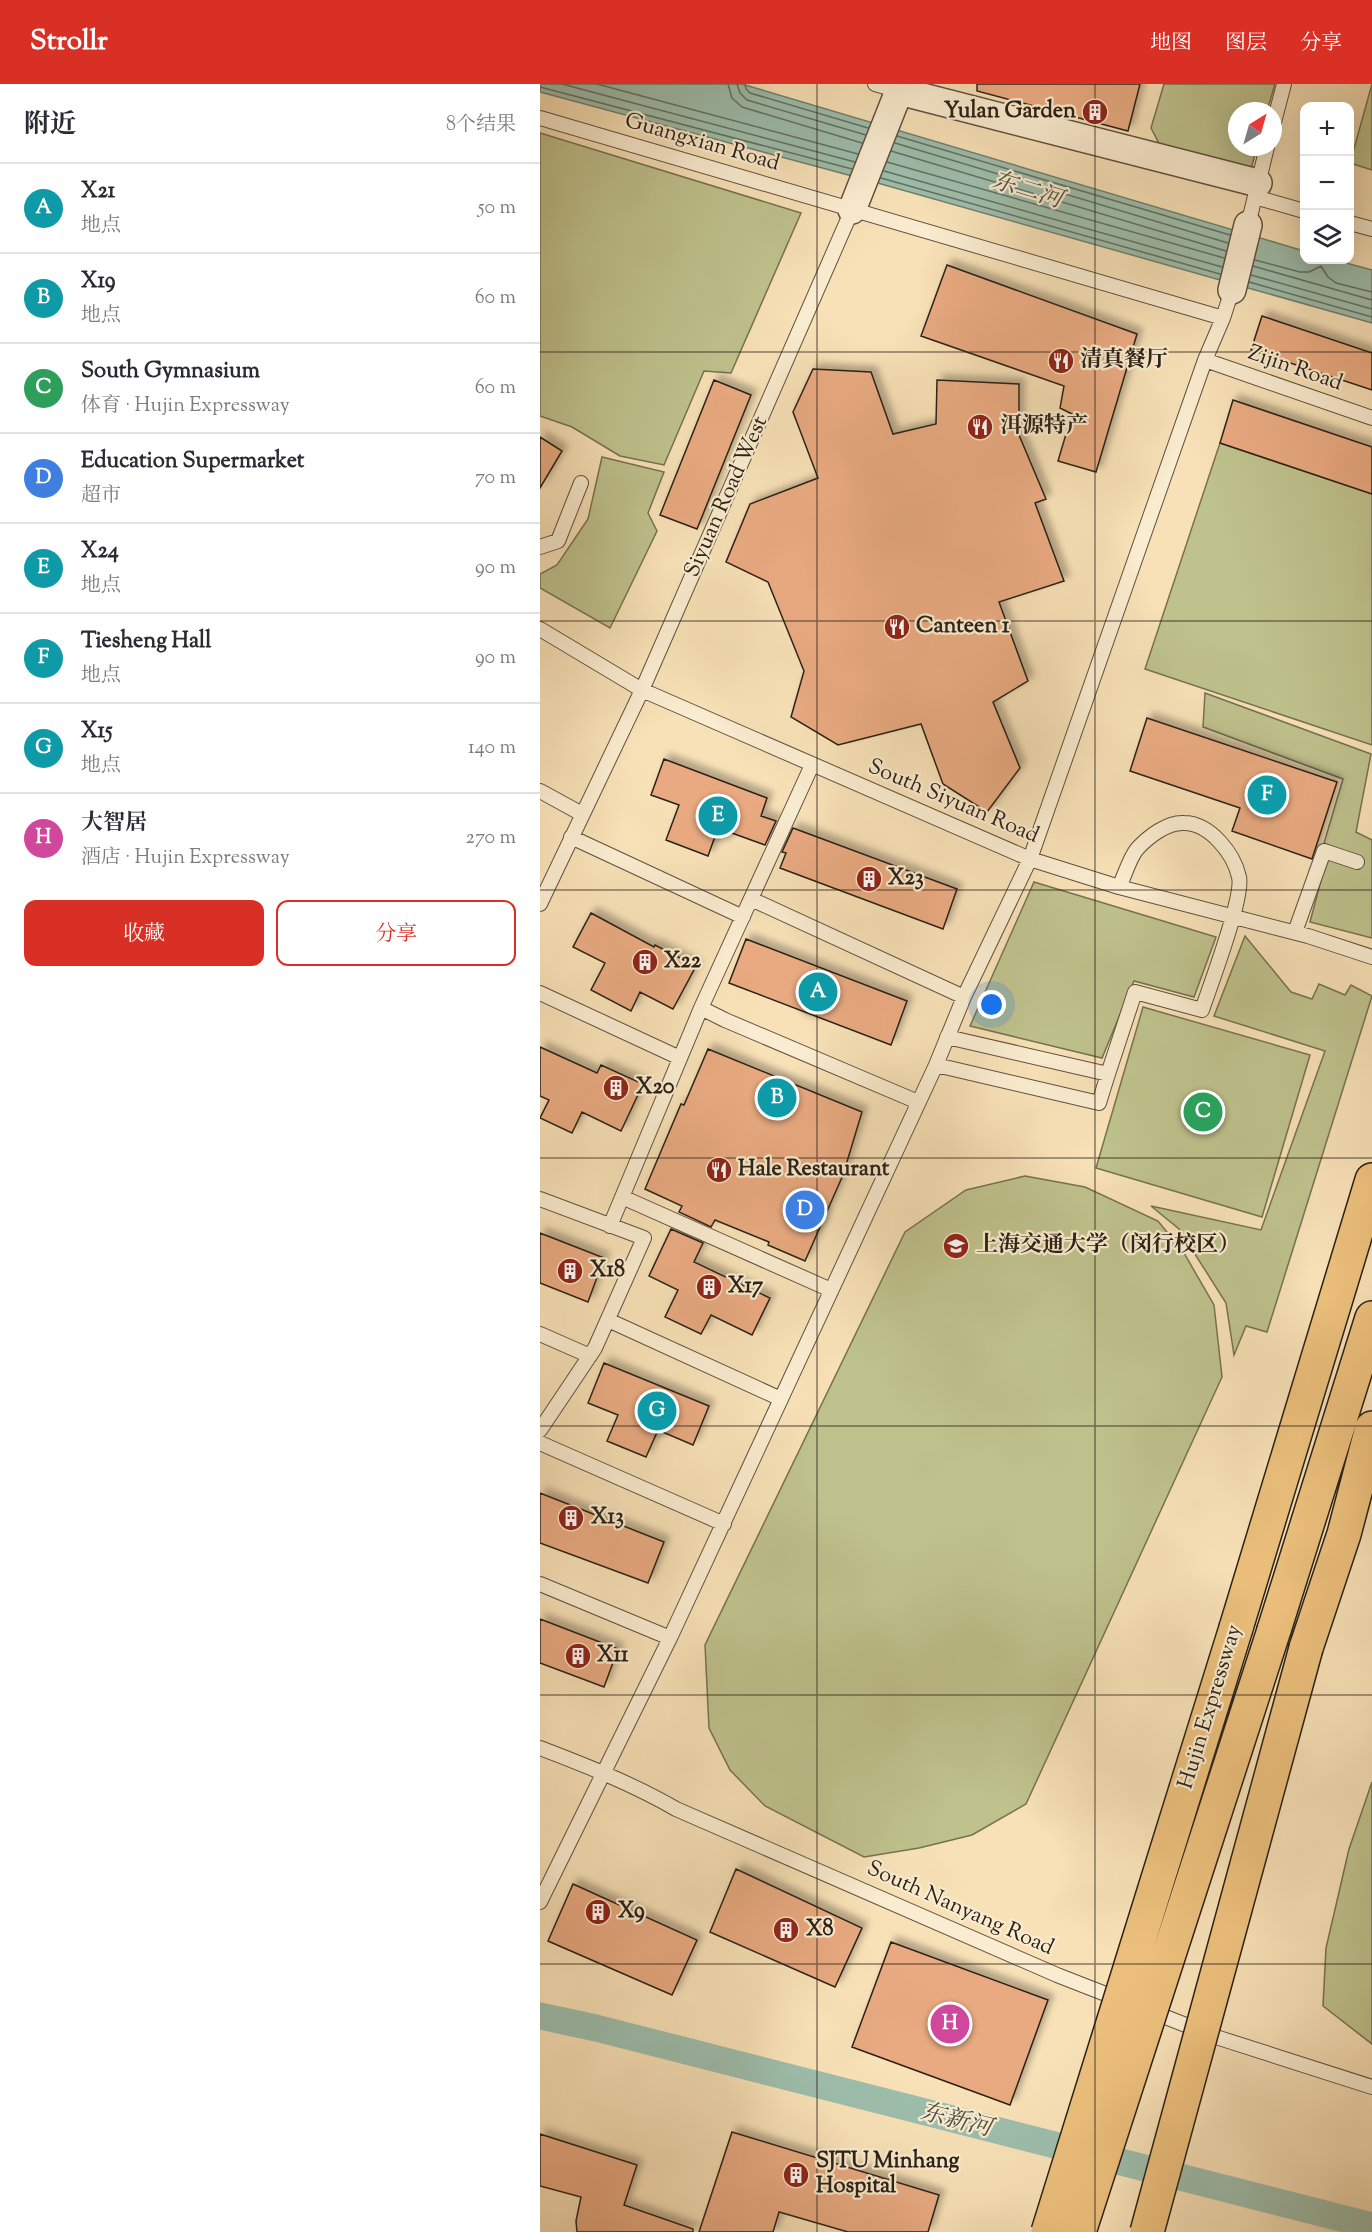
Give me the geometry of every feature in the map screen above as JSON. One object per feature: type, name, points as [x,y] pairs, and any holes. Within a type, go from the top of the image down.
[{"type":"highway","name":"Hujin Expressway","points":[[1048,2232],[1236,1628],[1372,1180]]},
{"type":"highway","name":"Hujin Expressway","points":[[1079,2232],[1274,1630],[1372,1318]]},
{"type":"highway","points":[[1148,2232],[1306,1648],[1344,1534],[1372,1428]]},
{"type":"street","name":"Siyuan Road West","points":[[855,203],[888,117],[891,86]]},
{"type":"street","points":[[891,86],[1256,190]]},
{"type":"street","points":[[1232,291],[1248,225]]},
{"type":"lane","points":[[1279,102],[1284,84]]},
{"type":"lane","name":"Guangxian Road","points":[[540,118],[746,177],[855,203],[1223,318]]},
{"type":"lane","points":[[1248,225],[1265,156]]},
{"type":"lane","points":[[1256,190],[1300,208]]},
{"type":"lane","name":"Siyuan Road West","points":[[540,902],[642,690],[855,203]]},
{"type":"lane","points":[[1354,224],[1372,229]]},
{"type":"lane","points":[[540,1902],[724,1524],[936,1065],[964,997],[1030,859],[1205,360],[1232,291]]},
{"type":"lane","name":"Zijin Road","points":[[1205,360],[1372,418]]},
{"type":"lane","points":[[540,547],[558,541],[581,483]]},
{"type":"lane","name":"South Siyuan Road","points":[[540,628],[642,690],[1030,859],[1119,887],[1295,932],[1372,957]]},
{"type":"lane","points":[[610,1226],[701,1008],[812,765]]},
{"type":"lane","points":[[540,791],[582,814]]},
{"type":"lane","points":[[936,1065],[1099,1103],[1135,992],[1202,1010],[1233,916],[1240,879],[1231,855],[1212,832],[1184,823],[1162,828],[1136,850],[1119,887]]},
{"type":"lane","points":[[571,837],[743,917]]},
{"type":"lane","points":[[1295,932],[1324,851],[1357,862]]},
{"type":"lane","points":[[751,899],[964,997]]},
{"type":"lane","points":[[540,993],[680,1058]]},
{"type":"lane","points":[[701,1008],[918,1102]]},
{"type":"lane","points":[[947,1037],[1108,1074]]},
{"type":"lane","points":[[622,1197],[831,1290]]},
{"type":"lane","points":[[540,1199],[644,1239],[590,1356],[540,1430]]},
{"type":"lane","points":[[608,1320],[781,1399]]},
{"type":"lane","points":[[540,1334],[590,1356]]},
{"type":"lane","points":[[540,1443],[724,1524]]},
{"type":"lane","points":[[540,1584],[670,1638]]},
{"type":"lane","name":"South Nanyang Road","points":[[540,1748],[602,1772],[649,1793],[676,1809],[1057,1975],[1219,2038],[1372,2086]]},
{"type":"green space","points":[[1164,84],[1275,84],[1270,102],[1228,102],[1228,156],[1255,156],[1250,173],[1162,149],[1151,128]]},
{"type":"green space","points":[[1372,84],[1372,170],[1354,164],[1354,149]]},
{"type":"green space","points":[[540,133],[801,213],[731,373],[704,371],[664,465],[620,456],[572,427],[540,416]]},
{"type":"green space","points":[[1220,443],[1372,494],[1372,745],[1145,669]]},
{"type":"green space","points":[[602,457],[664,472],[648,513],[657,531],[610,628],[540,588],[540,574],[557,565],[588,519]]},
{"type":"green space","points":[[1205,693],[1371,754],[1356,832],[1372,840],[1372,938],[1310,922],[1327,858],[1360,866],[1364,860],[1324,843],[1343,779],[1203,727]]},
{"type":"green space","points":[[1034,882],[1216,937],[1194,997],[1134,981],[1102,1058],[970,1026]]},
{"type":"green space","points":[[1245,936],[1291,992],[1312,999],[1319,984],[1345,995],[1351,985],[1372,996],[1267,1332],[1246,1326],[1234,1355],[1226,1303],[1179,1229],[1151,1206],[1261,1230],[1325,1051],[1214,1016]]},
{"type":"green space","points":[[1143,1007],[1310,1055],[1262,1217],[1096,1168]]},
{"type":"green space","points":[[1025,1176],[1085,1187],[1158,1221],[1184,1253],[1214,1305],[1222,1377],[1026,1804],[972,1835],[919,1848],[864,1857],[765,1806],[730,1770],[709,1728],[705,1645],[905,1232],[966,1190]]},
{"type":"green space","points":[[1372,1782],[1372,2044],[1323,2006],[1326,1948],[1349,1849]]},
{"type":"water","name":"东二河","points":[[540,84],[742,84],[1300,250],[1300,264],[1350,264],[1372,270],[1372,323],[867,180],[540,92]]},
{"type":"building","name":"Yulan Garden","points":[[977,84],[1140,84],[1128,131],[977,91]]},
{"type":"building","name":"清真餐厅","points":[[947,265],[1137,334],[1096,472],[1058,461],[1072,414],[1060,408],[1064,386],[921,336]]},
{"type":"building","points":[[1262,316],[1372,353],[1372,390],[1251,350]]},
{"type":"building","name":"Canteen 1","points":[[813,369],[871,372],[893,434],[936,424],[937,380],[1019,384],[1019,435],[1046,499],[1035,503],[1064,581],[999,602],[1028,681],[993,702],[1020,768],[987,812],[943,784],[921,724],[838,745],[791,717],[804,671],[768,582],[726,562],[750,504],[818,478],[793,412]]},
{"type":"building","points":[[714,380],[751,395],[697,529],[660,515]]},
{"type":"building","points":[[1233,400],[1372,447],[1372,494],[1220,443]]},
{"type":"building","points":[[540,437],[562,451],[540,488]]},
{"type":"building","points":[[1147,718],[1337,782],[1312,859],[1232,831],[1240,808],[1130,771]]},
{"type":"building","points":[[664,759],[767,798],[761,816],[776,821],[765,845],[718,828],[708,856],[666,840],[679,805],[651,795]]},
{"type":"building","name":"X23","points":[[793,828],[957,889],[943,929],[780,868],[786,853],[782,852]]},
{"type":"building","name":"X22","points":[[591,913],[654,947],[655,945],[696,966],[673,1009],[640,992],[631,1011],[591,990],[605,963],[573,947]]},
{"type":"building","points":[[746,939],[907,1001],[891,1045],[729,983]]},
{"type":"building","name":"X20","points":[[540,1047],[597,1073],[601,1065],[643,1084],[621,1131],[582,1112],[572,1133],[540,1118],[549,1100],[540,1096]]},
{"type":"building","points":[[708,1049],[862,1112],[843,1175],[805,1261],[768,1245],[769,1242],[715,1220],[711,1227],[679,1212],[682,1206],[645,1189],[681,1104],[684,1105]]},
{"type":"building","name":"X17","points":[[671,1229],[703,1243],[694,1262],[770,1298],[752,1335],[711,1315],[701,1334],[665,1317],[678,1290],[649,1276]]},
{"type":"building","name":"X18","points":[[540,1233],[604,1258],[588,1302],[540,1283]]},
{"type":"building","points":[[604,1363],[709,1406],[693,1445],[658,1430],[646,1457],[607,1441],[618,1415],[588,1403]]},
{"type":"building","name":"X13","points":[[540,1493],[664,1542],[648,1583],[540,1543]]},
{"type":"building","name":"X11","points":[[540,1619],[618,1649],[604,1687],[540,1663]]},
{"type":"building","name":"X8","points":[[736,1869],[862,1928],[835,1987],[710,1932]]},
{"type":"building","name":"X9","points":[[573,1884],[697,1940],[672,1995],[548,1941]]},
{"type":"building","points":[[891,1942],[1048,2000],[1010,2105],[852,2047]]},
{"type":"building","name":"SJTU Minhang Hospital","points":[[732,2132],[939,2195],[928,2232],[848,2232],[779,2212],[773,2232],[699,2232]]},
{"type":"building","points":[[540,2134],[637,2165],[624,2205],[693,2229],[693,2232],[577,2232],[576,2221],[581,2197],[540,2186]]},
{"type":"waterway","name":"东新河","points":[[540,2016],[596,2028],[1372,2226]]},
{"type":"place","name":"Yulan Garden","points":[[1095,112]]},
{"type":"place","name":"清真餐厅","points":[[1061,361]]},
{"type":"place","name":"洱源特产","points":[[980,427]]},
{"type":"place","name":"Canteen 1","points":[[897,627]]},
{"type":"place","name":"Tiesheng Hall","points":[[1267,795]]},
{"type":"place","name":"X24","points":[[718,816]]},
{"type":"place","name":"X23","points":[[869,879]]},
{"type":"place","name":"X22","points":[[645,962]]},
{"type":"place","name":"X21","points":[[818,992]]},
{"type":"place","name":"X20","points":[[616,1088]]},
{"type":"place","name":"X19","points":[[777,1098]]},
{"type":"place","name":"South Gymnasium","points":[[1203,1112]]},
{"type":"place","name":"Hale Restaurant","points":[[719,1170]]},
{"type":"place","name":"Education Supermarket","points":[[805,1210]]},
{"type":"place","name":"上海交通大学（闵行校区）","points":[[956,1246]]},
{"type":"place","name":"X18","points":[[570,1271]]},
{"type":"place","name":"X17","points":[[709,1287]]},
{"type":"place","name":"X15","points":[[657,1411]]},
{"type":"place","name":"X13","points":[[571,1518]]},
{"type":"place","name":"X11","points":[[578,1656]]},
{"type":"place","name":"X9","points":[[598,1912]]},
{"type":"place","name":"X8","points":[[786,1930]]},
{"type":"place","name":"大智居","points":[[950,2024]]},
{"type":"place","name":"SJTU Minhang Hospital","points":[[796,2175]]}]
